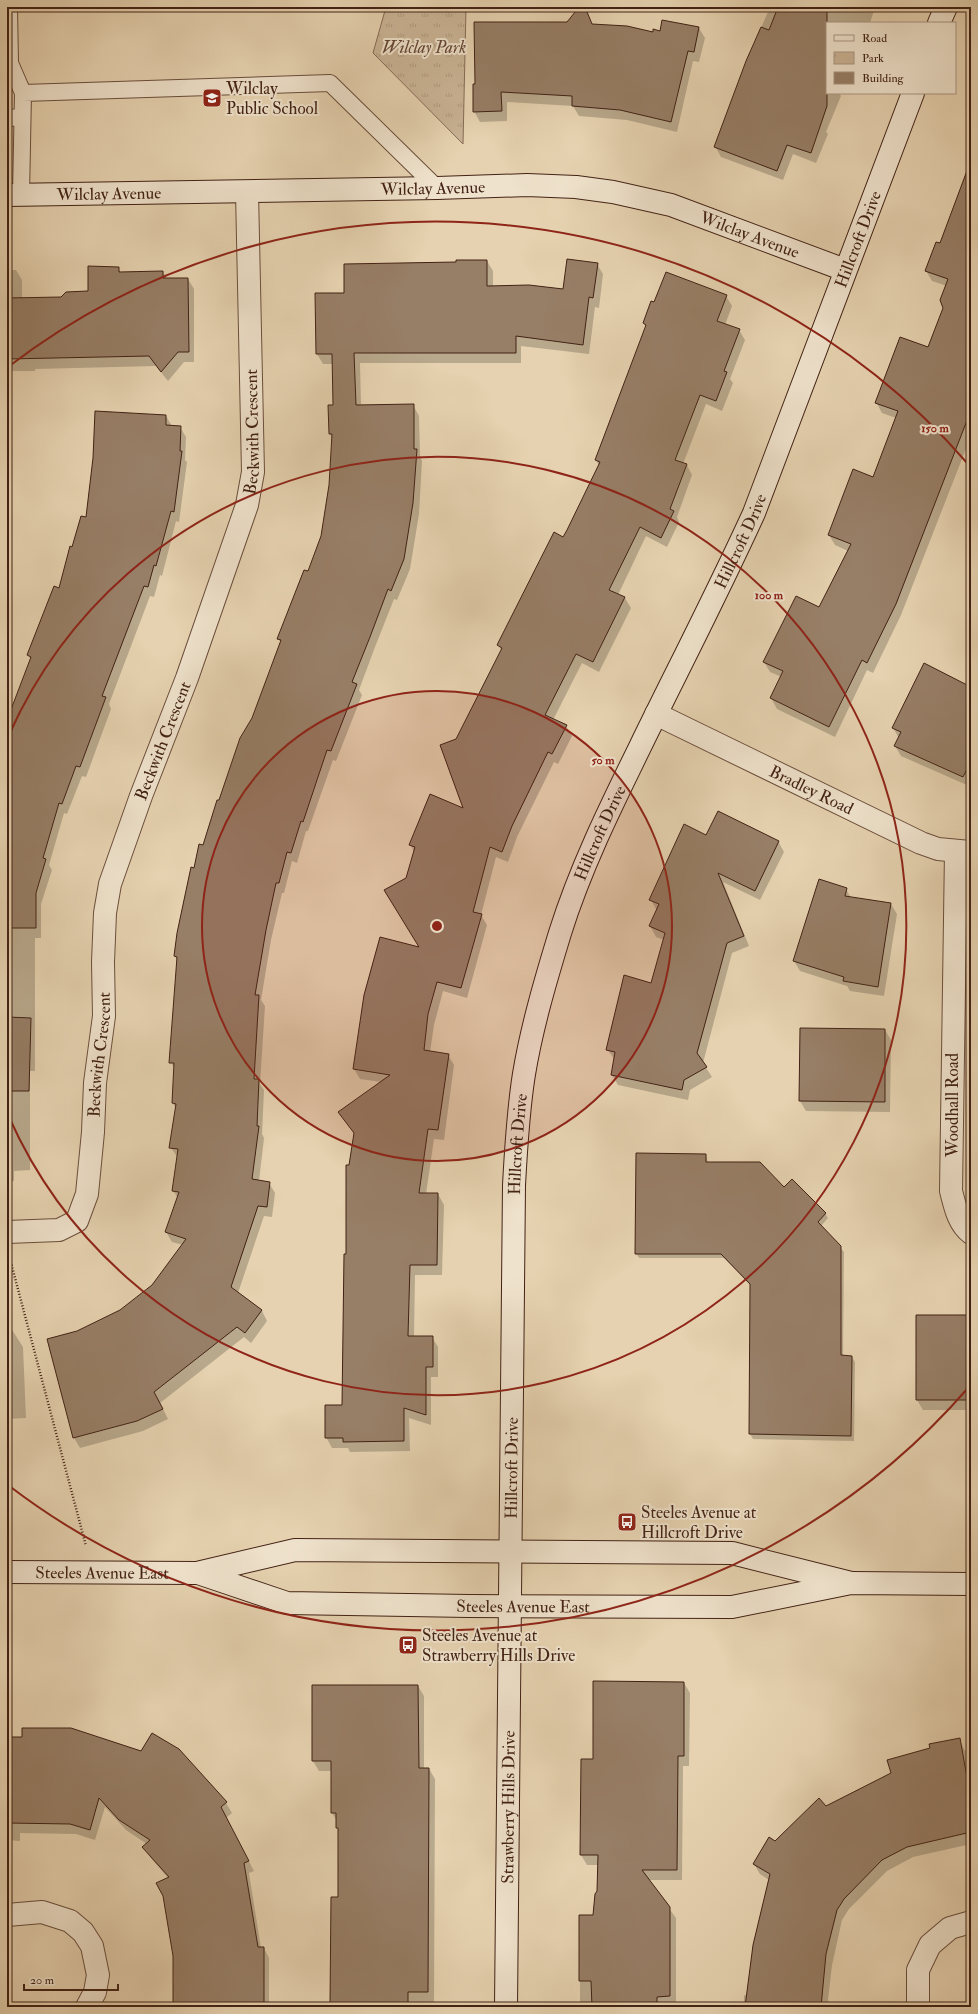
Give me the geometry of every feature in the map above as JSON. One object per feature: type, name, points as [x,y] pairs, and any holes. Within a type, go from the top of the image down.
[{"type":"street","points":[[940,22],[946,7]]},
{"type":"street","name":"Hillcroft Drive","points":[[509,1606],[514,1186],[518,1117],[524,1073],[539,1006],[560,932],[603,822],[730,565],[754,513],[913,94]]},
{"type":"street","name":"Wilclay Avenue","points":[[14,195],[247,192],[527,185],[576,187],[644,198],[671,205],[846,270]]},
{"type":"street","name":"Beckwith Crescent","points":[[7,1232],[59,1230],[77,1221],[87,1194],[96,1083],[104,1016],[103,962],[105,912],[110,884],[141,796],[187,678],[247,505],[253,472],[247,192]]},
{"type":"street","name":"Bradley Road","points":[[656,714],[921,843],[938,850],[964,852]]},
{"type":"street","name":"Woodhall Road","points":[[964,852],[951,1191],[956,1212],[966,1230],[971,1233]]},
{"type":"street","name":"Steeles Avenue East","points":[[7,1572],[197,1573],[295,1550],[732,1553],[851,1583]]},
{"type":"street","name":"Steeles Avenue East","points":[[197,1573],[287,1603],[732,1607],[851,1583],[971,1584]]},
{"type":"street","name":"Strawberry Hills Drive","points":[[506,2007],[509,1606]]},
{"type":"street","points":[[7,1915],[42,1912],[70,1921],[83,1932],[92,1946],[98,1975],[95,1992],[87,2007]]},
{"type":"street","points":[[918,2007],[918,1970],[930,1945],[950,1928],[971,1922]]},
{"type":"lane","points":[[9,7],[10,63],[23,93],[15,118],[14,195]]},
{"type":"lane","points":[[23,93],[330,83],[436,188]]},
{"type":"path","points":[[9,1255],[93,1572]]},
{"type":"green space","name":"Wilclay Park","points":[[386,7],[466,7],[463,144],[373,53]]},
{"type":"building","points":[[579,7],[585,7],[592,24],[627,26],[653,32],[653,29],[660,31],[662,20],[699,27],[694,52],[688,51],[671,122],[620,110],[572,106],[572,96],[501,92],[502,111],[473,112],[473,84],[475,84],[474,22],[567,22]]},
{"type":"building","points":[[778,7],[827,7],[827,106],[811,153],[787,145],[777,171],[714,147],[746,61],[761,27],[769,30]]},
{"type":"building","points":[[968,168],[971,168],[971,410],[896,604],[867,663],[862,660],[829,727],[770,698],[783,671],[763,662],[796,596],[819,607],[851,544],[828,535],[853,469],[873,477],[898,411],[875,403],[900,337],[928,347],[943,308],[940,300],[948,279],[925,271],[936,242],[940,243]]},
{"type":"building","points":[[567,259],[598,263],[593,298],[589,297],[583,345],[516,336],[516,353],[354,353],[356,405],[414,404],[414,449],[417,449],[413,503],[404,559],[391,591],[388,589],[352,682],[357,684],[331,751],[327,750],[291,853],[287,852],[279,883],[276,883],[266,930],[255,995],[259,995],[254,1079],[259,1079],[257,1126],[259,1126],[252,1179],[270,1182],[267,1207],[258,1206],[231,1287],[262,1310],[245,1333],[237,1327],[154,1392],[163,1409],[137,1421],[73,1438],[47,1339],[77,1331],[120,1310],[152,1285],[186,1239],[165,1232],[179,1192],[172,1191],[178,1149],[169,1148],[176,1104],[172,1103],[174,1063],[169,1063],[177,957],[174,956],[177,933],[191,867],[194,868],[199,844],[203,845],[217,800],[219,800],[240,738],[252,718],[281,640],[277,639],[304,570],[308,571],[321,536],[329,485],[332,434],[329,434],[328,405],[333,405],[332,354],[316,354],[315,293],[344,293],[344,264],[456,262],[456,260],[487,260],[487,286],[529,285],[563,289]]},
{"type":"building","points":[[88,266],[119,267],[119,272],[163,271],[163,278],[188,278],[189,352],[178,352],[161,372],[149,356],[7,359],[7,298],[61,297],[66,292],[88,291]]},
{"type":"building","points":[[666,272],[727,295],[717,321],[740,329],[724,371],[727,372],[716,401],[700,395],[675,460],[687,464],[670,509],[674,511],[661,538],[640,527],[609,590],[625,597],[593,662],[576,654],[545,715],[567,725],[552,754],[548,752],[512,826],[502,852],[490,847],[473,912],[482,914],[461,988],[437,982],[428,1014],[424,1050],[449,1054],[438,1130],[428,1129],[419,1193],[438,1193],[437,1265],[410,1265],[408,1336],[433,1336],[433,1367],[426,1367],[426,1415],[404,1408],[404,1441],[343,1442],[343,1438],[325,1438],[325,1405],[342,1405],[344,1254],[346,1254],[346,1165],[349,1165],[354,1133],[338,1112],[390,1075],[353,1069],[364,995],[380,937],[419,947],[384,890],[406,878],[415,847],[409,845],[430,794],[463,808],[440,745],[456,739],[502,648],[497,645],[554,532],[563,537],[600,462],[595,460],[646,325],[643,323],[651,301],[654,302]]},
{"type":"building","points":[[95,411],[166,415],[166,425],[181,426],[180,451],[182,451],[174,512],[171,511],[156,566],[154,565],[148,587],[144,586],[102,696],[106,697],[80,767],[76,766],[62,804],[59,803],[43,858],[46,859],[36,893],[36,928],[7,928],[7,720],[31,657],[27,655],[54,586],[59,588],[70,546],[72,547],[81,516],[86,517],[93,458]]},
{"type":"building","points":[[924,663],[971,687],[971,761],[963,777],[894,746],[901,732],[892,728]]},
{"type":"building","points":[[718,811],[779,841],[755,891],[718,873],[744,936],[727,943],[697,1053],[707,1067],[684,1080],[682,1090],[611,1075],[615,1052],[606,1050],[624,975],[651,983],[665,933],[649,926],[659,904],[649,900],[684,824],[706,835]]},
{"type":"building","points":[[819,879],[847,888],[845,896],[891,903],[878,987],[843,981],[844,977],[793,961]]},
{"type":"building","points":[[7,1017],[31,1018],[29,1091],[7,1091]]},
{"type":"building","points":[[800,1028],[885,1029],[885,1102],[799,1101]]},
{"type":"building","points":[[636,1153],[706,1154],[706,1162],[760,1162],[784,1187],[792,1179],[826,1213],[818,1222],[841,1246],[841,1355],[852,1356],[851,1436],[749,1434],[750,1284],[721,1254],[635,1254]]},
{"type":"building","points":[[916,1315],[971,1315],[971,1400],[916,1400]]},
{"type":"building","points":[[593,1681],[684,1682],[684,1756],[678,1756],[677,1870],[642,1870],[670,1907],[670,1996],[657,1997],[657,2007],[592,2007],[591,1981],[579,1981],[579,1915],[593,1915],[595,1894],[597,1891],[598,1855],[580,1855],[581,1759],[593,1759]]},
{"type":"building","points":[[312,1685],[418,1685],[419,1768],[429,1768],[428,1992],[408,1992],[408,2007],[334,2007],[334,2003],[330,2003],[331,1897],[338,1897],[338,1828],[336,1828],[336,1813],[331,1813],[331,1761],[312,1761]]},
{"type":"building","points":[[22,1728],[71,1728],[141,1751],[152,1733],[179,1749],[227,1802],[221,1807],[249,1861],[244,1863],[258,1947],[264,1947],[264,2007],[173,2007],[173,1956],[163,1896],[156,1883],[169,1877],[142,1847],[150,1840],[119,1820],[99,1798],[90,1830],[70,1824],[7,1823],[7,1737],[22,1737]]},
{"type":"building","points":[[960,1738],[971,1800],[971,1832],[907,1847],[882,1860],[844,1899],[837,1910],[826,1954],[821,2007],[745,2007],[753,1945],[770,1874],[753,1864],[769,1837],[775,1841],[819,1798],[826,1806],[891,1773],[887,1760],[930,1748],[929,1744]]},
{"type":"place","name":"Wilclay Public School","points":[[212,98]]},
{"type":"place","name":"Steeles Avenue at Hillcroft Drive","points":[[627,1522]]},
{"type":"place","name":"Steeles Avenue at Strawberry Hills Drive","points":[[408,1645]]}]
